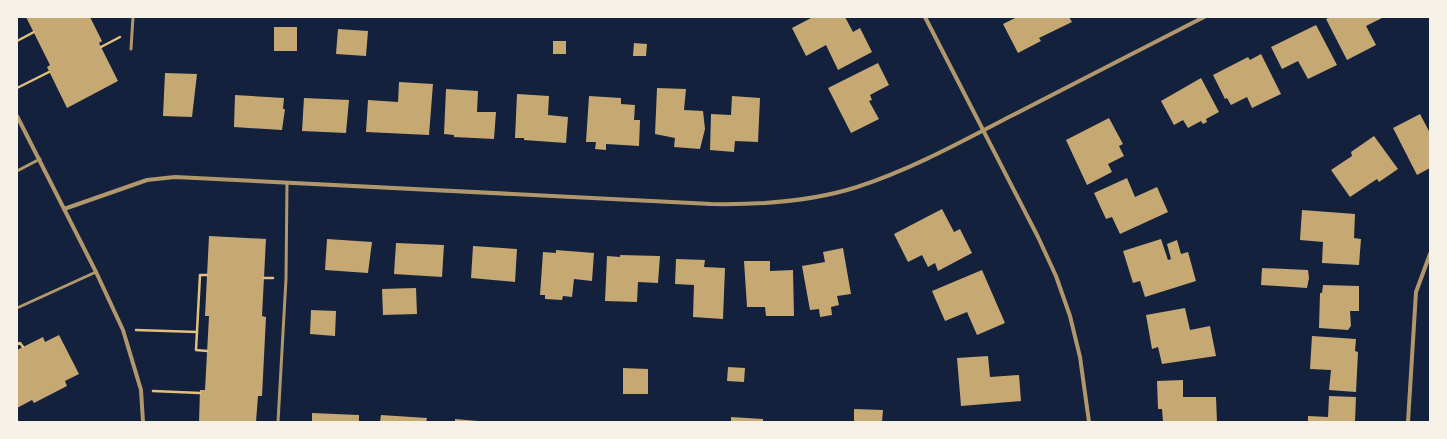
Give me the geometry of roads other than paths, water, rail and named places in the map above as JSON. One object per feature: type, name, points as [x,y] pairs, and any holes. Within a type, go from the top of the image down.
[{"type":"street","points":[[925,17],[1038,237],[1056,276],[1070,316],[1080,357],[1089,422]]},
{"type":"street","points":[[64,209],[147,180],[175,177],[711,204],[785,202],[821,196],[857,187],[892,174],[983,130],[1204,17]]},
{"type":"street","points":[[17,116],[96,272],[123,330],[141,390],[143,422]]},
{"type":"street","points":[[1408,422],[1416,292],[1430,254]]},
{"type":"lane","points":[[131,49],[133,17]]},
{"type":"lane","points":[[17,171],[40,160]]},
{"type":"lane","points":[[278,422],[286,279],[288,183]]},
{"type":"lane","points":[[17,308],[96,272]]}]
